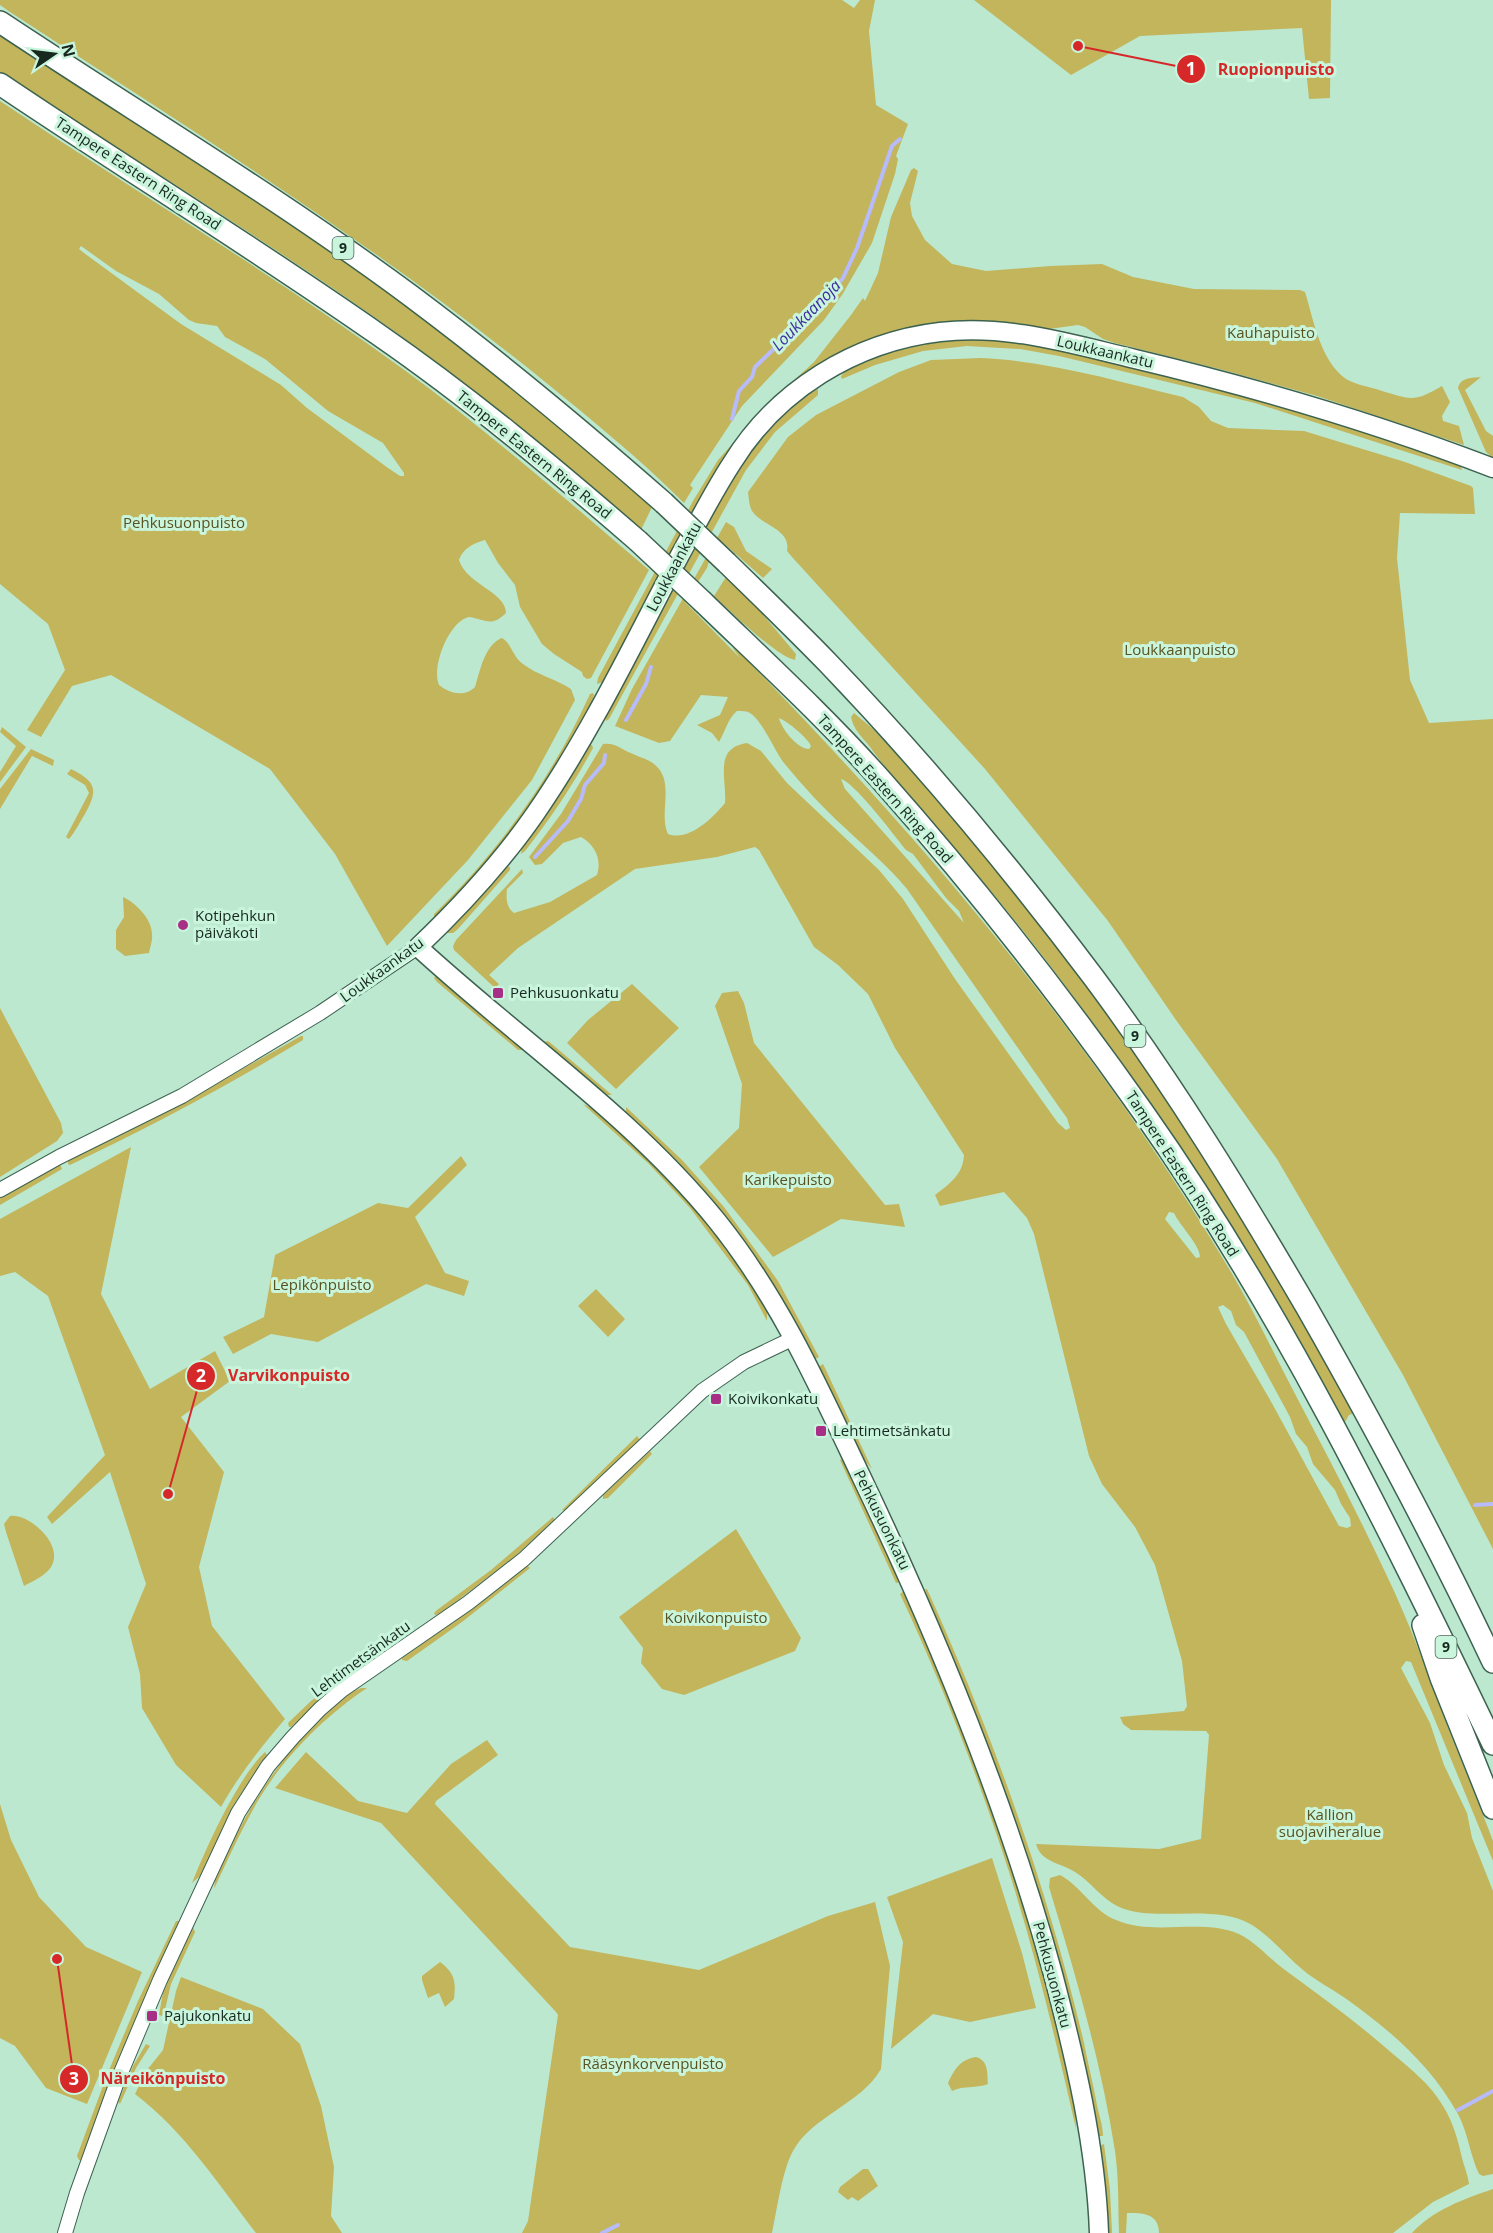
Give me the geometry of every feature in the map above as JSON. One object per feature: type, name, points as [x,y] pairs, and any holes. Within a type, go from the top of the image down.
[{"type":"highway","name":"9","points":[[0,22],[316,229],[401,289],[492,359],[664,503],[827,662],[910,753],[1007,867],[1101,988],[1180,1099],[1248,1206],[1371,1420],[1452,1576],[1493,1662]]},
{"type":"highway","name":"Tampere Eastern Ring Road","points":[[0,84],[284,270],[380,336],[553,467],[638,541],[703,602],[796,692],[880,779],[979,895],[1065,1003],[1145,1114],[1217,1225],[1337,1432],[1493,1744]]},
{"type":"highway","points":[[1398,1550],[1441,1678],[1493,1808]]},
{"type":"highway","points":[[1452,1576],[1493,1637]]},
{"type":"main road","name":"Loukkaankatu","points":[[418,946],[479,885],[507,851],[554,785],[733,460],[764,420],[782,402],[816,376],[835,365],[884,345],[940,332],[986,330],[1024,333],[1231,382],[1418,441],[1493,468]]},
{"type":"main road","name":"Pehkusuonkatu","points":[[418,946],[609,1109],[674,1172],[738,1248],[774,1301],[794,1338],[912,1582],[1001,1807],[1042,1935],[1071,2046],[1094,2167],[1099,2233]]},
{"type":"street","name":"Loukkaankatu","points":[[0,1190],[59,1156],[182,1096],[320,1013],[418,946]]},
{"type":"street","name":"Lehtimetsänkatu","points":[[65,2233],[117,2082],[160,1980],[238,1813],[268,1766],[293,1737],[342,1690],[468,1603],[524,1558],[702,1390],[744,1362],[794,1338]]},
{"type":"green space","points":[[0,0],[842,0],[854,8],[860,0],[875,0],[869,31],[876,105],[908,124],[896,156],[898,159],[895,174],[872,243],[842,295],[824,320],[742,406],[690,485],[693,488],[684,503],[580,410],[415,282],[282,189],[10,12],[0,5]]},
{"type":"green space","points":[[974,0],[1331,0],[1330,98],[1309,99],[1302,28],[1140,36],[1071,75]]},
{"type":"green space","points":[[0,34],[264,204],[423,318],[635,490],[652,507],[641,530],[518,426],[390,328],[245,230],[0,72]]},
{"type":"green space","name":"Pehkusuonpuisto","points":[[0,101],[254,266],[403,369],[497,442],[649,570],[591,678],[587,679],[582,672],[542,644],[520,607],[515,585],[498,563],[485,540],[473,544],[463,552],[459,560],[463,568],[500,599],[506,613],[501,618],[492,621],[469,617],[455,627],[440,657],[437,677],[439,685],[448,691],[457,693],[471,690],[475,687],[487,652],[496,641],[502,638],[523,664],[571,689],[575,700],[532,780],[468,860],[387,946],[335,854],[270,769],[111,675],[72,686],[41,737],[27,730],[65,670],[48,624],[0,584]],"holes":[[[81,246],[116,271],[159,294],[189,320],[217,326],[225,337],[265,359],[328,411],[383,443],[404,476],[388,468],[307,408],[281,385],[181,324],[79,249]]]},
{"type":"green space","name":"Kauhapuisto","points":[[914,168],[918,171],[910,203],[912,216],[925,240],[952,264],[986,271],[1102,264],[1133,277],[1194,289],[1300,290],[1305,292],[1319,339],[1337,371],[1354,383],[1407,398],[1425,395],[1442,386],[1450,402],[1442,416],[1443,421],[1459,426],[1464,445],[1317,396],[1115,343],[1078,325],[1049,329],[985,321],[949,322],[910,328],[853,347],[822,363],[806,374],[741,435],[693,511],[603,682],[597,684],[598,678],[693,501],[718,460],[766,406],[814,362],[863,298],[865,301],[878,273],[891,217],[911,170]]},
{"type":"green space","points":[[966,339],[1023,342],[1108,360],[1303,410],[1460,464],[1462,470],[1255,403],[1059,356],[1020,349],[967,346],[923,351],[875,365],[842,379],[841,377],[848,369],[861,362],[898,350]]},
{"type":"green space","name":"Loukkaanpuisto","points":[[981,358],[1058,367],[1183,397],[1199,407],[1211,421],[1228,428],[1304,431],[1405,462],[1473,488],[1475,514],[1400,513],[1397,558],[1410,680],[1429,723],[1493,719],[1493,1549],[1403,1375],[1277,1159],[1176,1020],[1108,921],[985,769],[792,557],[787,551],[785,538],[751,509],[748,492],[788,437],[816,415],[899,372],[931,360]]},
{"type":"green space","points":[[1481,377],[1465,390],[1486,431],[1493,436],[1493,458],[1486,452],[1458,388],[1464,380]]},
{"type":"green space","points":[[818,389],[818,395],[775,432],[746,470],[606,721],[605,716],[734,476],[775,421],[796,402]]},
{"type":"green space","name":"Kallion suojaviheralue","points":[[726,522],[734,527],[746,551],[772,569],[763,578],[721,541],[685,602],[740,658],[732,647],[741,654],[877,798],[1004,948],[1065,1025],[1123,1105],[1231,1272],[1342,1484],[1396,1595],[1493,1841],[1493,1861],[1411,1662],[1406,1661],[1401,1668],[1430,1723],[1444,1765],[1467,1813],[1472,1838],[1493,1891],[1493,2174],[1483,2176],[1479,2174],[1458,2114],[1422,2064],[1394,2036],[1345,1998],[1308,1974],[1252,1925],[1237,1918],[1220,1915],[1148,1913],[1117,1906],[1080,1876],[1047,1859],[1039,1850],[1036,1844],[1159,1849],[1201,1839],[1209,1735],[1206,1731],[1131,1730],[1123,1724],[1120,1717],[1184,1711],[1187,1706],[1182,1661],[1155,1565],[1135,1527],[1102,1484],[1089,1456],[1034,1234],[1027,1218],[1004,1192],[940,1206],[935,1195],[958,1174],[964,1155],[895,1048],[868,994],[838,965],[814,947],[759,850],[755,847],[717,857],[635,869],[518,948],[489,975],[499,984],[495,988],[454,950],[456,940],[522,869],[523,873],[507,889],[507,902],[514,913],[550,902],[597,875],[599,863],[594,848],[581,837],[563,843],[542,864],[535,865],[529,857],[561,814],[603,744],[615,745],[646,759],[661,771],[665,788],[665,826],[668,834],[676,836],[692,832],[700,827],[725,803],[724,766],[726,758],[736,746],[747,743],[761,751],[787,783],[879,870],[903,899],[955,979],[1058,1123],[1066,1130],[1070,1128],[1067,1118],[907,889],[806,788],[784,763],[754,717],[750,713],[737,711],[729,721],[719,742],[712,733],[697,725],[720,715],[728,697],[701,695],[670,741],[659,743],[615,726],[632,689]],"holes":[[[779,718],[802,734],[811,746],[809,749],[795,742]],[[841,779],[855,790],[906,850],[913,854],[946,898],[959,911],[964,923],[845,789]],[[1169,1212],[1174,1213],[1197,1247],[1200,1257],[1196,1258],[1165,1219]],[[1223,1305],[1231,1311],[1236,1325],[1244,1332],[1290,1417],[1296,1434],[1307,1447],[1313,1464],[1335,1490],[1350,1518],[1351,1526],[1347,1528],[1339,1526],[1218,1307]]]},
{"type":"green space","points":[[726,577],[759,610],[796,654],[795,660],[765,642],[714,596]]},
{"type":"green space","points":[[593,693],[591,704],[564,752],[519,821],[485,864],[434,917],[434,914],[481,865],[542,783],[590,694]]},
{"type":"green space","points":[[854,713],[872,728],[907,766],[990,862],[1086,984],[1141,1061],[1252,1232],[1355,1413],[1349,1415],[1344,1424],[1302,1349],[1214,1203],[1120,1061],[1018,924],[903,790],[859,733],[851,717]]},
{"type":"green space","points":[[2,727],[26,747],[0,782],[0,772],[16,746],[0,732]]},
{"type":"green space","points":[[588,745],[592,745],[593,748],[570,788],[521,854],[522,847]]},
{"type":"green space","points":[[31,749],[54,760],[53,766],[32,756],[0,809],[0,789]]},
{"type":"green space","points":[[71,769],[86,778],[93,787],[93,793],[85,814],[69,839],[66,837],[89,793],[85,785],[67,774]]},
{"type":"green space","points":[[506,866],[510,867],[510,870],[458,929],[453,933],[448,933],[447,929]]},
{"type":"green space","points":[[123,897],[138,907],[149,923],[152,941],[149,953],[125,956],[116,949],[116,930],[124,917]]},
{"type":"green space","points":[[437,974],[524,1050],[518,1050],[437,982],[434,978]]},
{"type":"green space","points":[[632,984],[679,1028],[616,1089],[567,1043],[588,1020]]},
{"type":"green space","name":"Karikepuisto","points":[[738,991],[744,1003],[754,1043],[885,1205],[899,1204],[905,1227],[841,1219],[773,1257],[699,1167],[739,1128],[742,1084],[715,1006],[722,993]]},
{"type":"green space","points":[[0,1008],[61,1123],[63,1133],[57,1141],[0,1177]]},
{"type":"green space","points":[[301,1036],[303,1040],[217,1090],[129,1136],[68,1164],[68,1160],[182,1103]]},
{"type":"green space","points":[[548,1041],[612,1095],[605,1095],[544,1042]]},
{"type":"green space","points":[[583,1104],[600,1112],[651,1157],[731,1250],[767,1308],[767,1321],[748,1285],[690,1208],[649,1164]]},
{"type":"green space","points":[[626,1107],[682,1160],[724,1207],[778,1281],[819,1357],[815,1359],[763,1270],[662,1148],[626,1115]]},
{"type":"green space","points":[[131,1147],[101,1294],[150,1389],[215,1351],[230,1381],[181,1417],[224,1472],[199,1567],[212,1626],[285,1719],[235,1784],[221,1807],[176,1765],[142,1708],[140,1674],[128,1627],[146,1584],[110,1472],[52,1524],[47,1517],[105,1455],[48,1296],[15,1272],[0,1276],[0,1219]]},
{"type":"green space","name":"Lepikönpuisto","points":[[461,1156],[467,1165],[415,1217],[445,1273],[469,1281],[464,1296],[426,1284],[318,1342],[271,1334],[233,1354],[223,1337],[264,1317],[275,1255],[378,1203],[408,1208]]},
{"type":"green space","points":[[60,1164],[62,1169],[0,1205],[0,1198]]},
{"type":"green space","points":[[596,1289],[625,1319],[608,1337],[578,1306]]},
{"type":"green space","points":[[823,1364],[872,1469],[861,1456],[818,1367]]},
{"type":"green space","points":[[637,1436],[640,1440],[565,1511],[562,1510]]},
{"type":"green space","points":[[650,1451],[652,1454],[608,1498],[603,1499],[603,1495]]},
{"type":"green space","points":[[842,1459],[848,1467],[901,1582],[896,1583],[840,1460]]},
{"type":"green space","points":[[10,1516],[18,1516],[35,1525],[49,1540],[53,1549],[54,1558],[51,1567],[39,1578],[24,1586],[4,1524]]},
{"type":"green space","points":[[553,1517],[555,1520],[512,1559],[440,1614],[435,1615],[437,1610],[491,1570]]},
{"type":"green space","name":"Koivikonpuisto","points":[[736,1529],[801,1638],[795,1651],[684,1695],[662,1689],[641,1663],[643,1648],[619,1617]]},
{"type":"green space","points":[[527,1565],[530,1568],[462,1622],[407,1661],[402,1660],[480,1603]]},
{"type":"green space","points":[[925,1589],[927,1589],[951,1644],[996,1755],[1035,1869],[1069,1984],[1103,2136],[1098,2136]]},
{"type":"green space","points":[[904,1591],[917,1615],[1000,1825],[1048,1982],[1074,2093],[1076,2129],[1046,2003],[1011,1878],[960,1734],[900,1594]]},
{"type":"green space","points":[[347,1672],[341,1682],[289,1727],[288,1723],[311,1701]]},
{"type":"green space","points":[[361,1688],[367,1688],[321,1724],[269,1783],[235,1844],[214,1889],[215,1880],[236,1835],[275,1772],[306,1734],[332,1708],[346,1696]]},
{"type":"green space","name":"Rääsynkorvenpuisto","points":[[487,1740],[498,1755],[435,1804],[570,1947],[699,1970],[828,1916],[875,1902],[890,1966],[881,2069],[861,2092],[812,2128],[793,2151],[783,2180],[772,2233],[522,2233],[528,2221],[558,2015],[381,1823],[275,1788],[306,1752],[358,1801],[407,1813],[451,1764]]},
{"type":"green space","points":[[265,1752],[267,1755],[235,1803],[200,1876],[192,1883],[234,1795],[244,1778]]},
{"type":"green space","points":[[0,1804],[11,1840],[39,1897],[86,1947],[142,1972],[87,2104],[46,2088],[15,2046],[0,2038]]},
{"type":"green space","points":[[992,1858],[1022,1953],[1036,2008],[970,2022],[933,2014],[891,2049],[903,1942],[887,1897]]},
{"type":"green space","points":[[1060,1875],[1074,1885],[1100,1911],[1130,1925],[1220,1928],[1241,1935],[1254,1944],[1367,2032],[1427,2085],[1443,2106],[1452,2125],[1469,2184],[1433,2202],[1393,2233],[1159,2233],[1153,2218],[1144,2214],[1127,2213],[1126,2233],[1119,2233],[1117,2172],[1109,2117],[1086,2018],[1049,1887],[1050,1878]]},
{"type":"green space","points":[[176,1921],[179,1921],[128,2038],[81,2161],[77,2156],[107,2075],[138,2001]]},
{"type":"green space","points":[[193,1927],[195,1932],[171,1984],[164,2014],[159,2015],[163,1992]]},
{"type":"green space","points":[[440,1962],[452,1974],[455,1988],[454,1999],[445,2007],[439,1993],[428,1998],[422,1980],[422,1976]]},
{"type":"green space","points":[[181,1977],[263,2009],[300,2044],[321,2106],[334,2167],[331,2216],[342,2233],[256,2233],[185,2142],[135,2094],[147,2070],[163,2050]]},
{"type":"green space","points":[[146,2044],[150,2046],[136,2068],[120,2104],[118,2102],[133,2066]]},
{"type":"green space","points":[[976,2057],[985,2064],[988,2084],[952,2091],[948,2083],[956,2069],[966,2060]]},
{"type":"green space","points":[[1104,2144],[1110,2190],[1112,2233],[1106,2233],[1099,2146]]},
{"type":"green space","points":[[863,2169],[868,2169],[878,2186],[858,2201],[852,2197],[848,2200],[838,2192],[840,2187]]},
{"type":"green space","points":[[1493,2189],[1493,2233],[1412,2233],[1439,2212],[1460,2201]]},
{"type":"waterway","name":"Loukkaanoja","points":[[732,419],[739,391],[752,377],[755,367],[795,326],[813,313],[843,278],[857,248],[892,146],[900,139]]},
{"type":"waterway","name":"Loukkaanoja","points":[[626,720],[646,684],[651,667]]},
{"type":"waterway","name":"Loukkaanoja","points":[[535,857],[568,821],[581,799],[585,785],[604,763],[605,755]]},
{"type":"waterway","points":[[1475,1505],[1493,1504]]},
{"type":"waterway","points":[[1458,2110],[1493,2091]]},
{"type":"waterway","points":[[602,2233],[618,2225]]},
{"type":"place","name":"Ruopionpuisto","points":[[1078,46]]},
{"type":"place","name":"Kotipehkun päiväkoti","points":[[183,925]]},
{"type":"place","name":"Pehkusuonkatu","points":[[498,993]]},
{"type":"place","name":"Koivikonkatu","points":[[716,1399]]},
{"type":"place","name":"Lehtimetsänkatu","points":[[821,1431]]},
{"type":"place","name":"Varvikonpuisto","points":[[168,1494]]},
{"type":"place","name":"Näreikönpuisto","points":[[57,1959]]},
{"type":"place","name":"Pajukonkatu","points":[[152,2016]]}]
